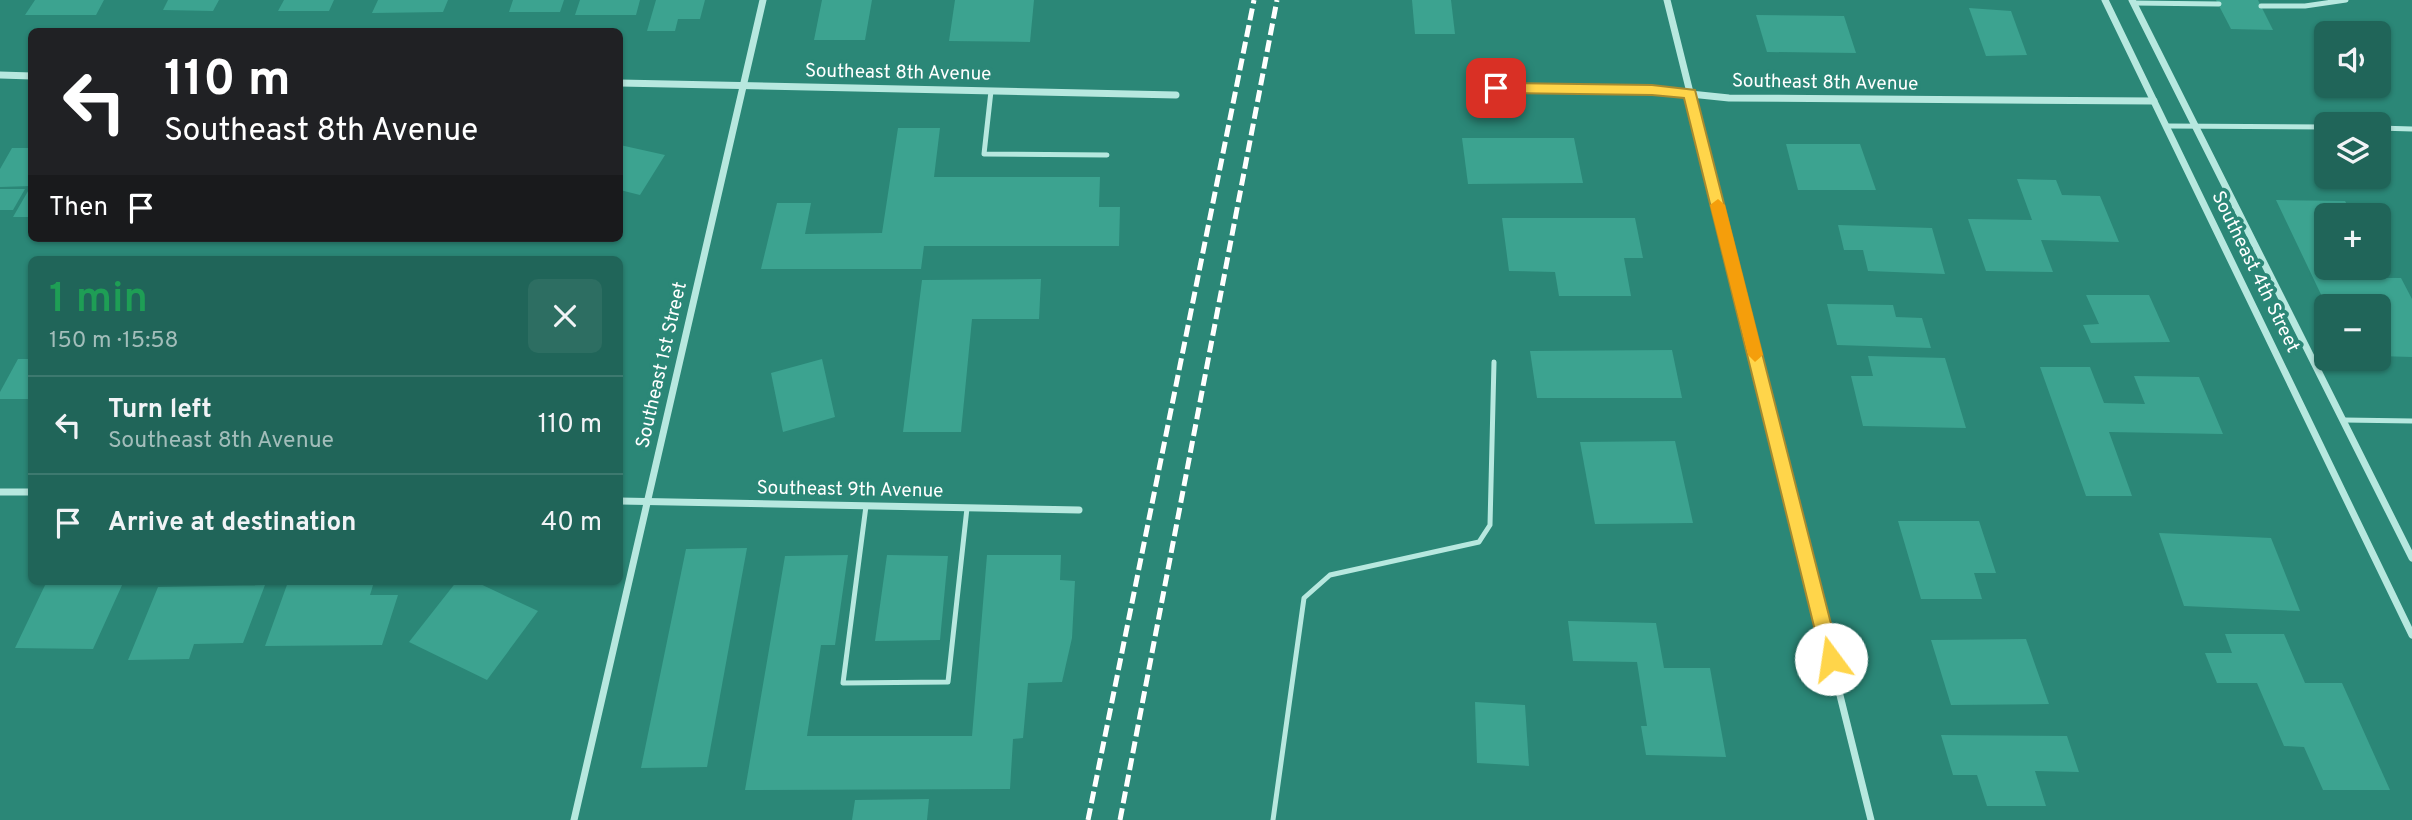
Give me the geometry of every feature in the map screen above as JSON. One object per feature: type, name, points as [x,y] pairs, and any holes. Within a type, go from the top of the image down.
[{"type":"street","name":"Southeast 1st Street","points":[[574,820],[764,0]]},
{"type":"street","points":[[1667,0],[1871,820]]},
{"type":"street","name":"Southeast 4th Street","points":[[2105,0],[2412,635]]},
{"type":"street","name":"Southeast 4th Street","points":[[2133,2],[2412,558]]},
{"type":"street","points":[[0,75],[28,75]]},
{"type":"street","name":"Southeast 8th Avenue","points":[[623,83],[1176,95]]},
{"type":"street","name":"Southeast 8th Avenue","points":[[1496,88],[1652,90],[1730,98],[2154,101]]},
{"type":"street","points":[[0,492],[28,492]]},
{"type":"street","name":"Southeast 9th Avenue","points":[[623,501],[1079,510]]},
{"type":"lane","points":[[2261,6],[2305,6],[2346,0]]},
{"type":"lane","points":[[2133,2],[2219,5]]},
{"type":"lane","points":[[991,90],[984,154],[1107,155]]},
{"type":"lane","points":[[2167,126],[2314,127]]},
{"type":"lane","points":[[2391,128],[2412,129]]},
{"type":"lane","points":[[1273,820],[1304,598],[1330,575],[1479,542],[1490,525],[1494,362]]},
{"type":"lane","points":[[2344,420],[2412,421]]},
{"type":"lane","points":[[866,506],[843,683],[947,682],[967,508]]},
{"type":"building","points":[[35,0],[104,0],[96,15],[25,15]]},
{"type":"building","points":[[168,0],[219,0],[213,11],[163,10]]},
{"type":"building","points":[[284,0],[334,0],[329,11],[278,11]]},
{"type":"building","points":[[378,0],[448,0],[443,12],[372,13]]},
{"type":"building","points":[[513,0],[564,0],[560,12],[509,12]]},
{"type":"building","points":[[580,0],[640,0],[636,15],[575,15]]},
{"type":"building","points":[[656,0],[705,0],[700,19],[678,19],[675,31],[647,31]]},
{"type":"building","points":[[822,0],[872,0],[865,40],[814,40]]},
{"type":"building","points":[[955,0],[1034,0],[1030,42],[949,41]]},
{"type":"building","points":[[1412,0],[1451,0],[1455,34],[1415,34]]},
{"type":"building","points":[[2216,0],[2258,0],[2273,30],[2231,29]]},
{"type":"building","points":[[1969,8],[2011,11],[2027,55],[1986,56]]},
{"type":"building","points":[[1756,15],[1844,16],[1856,53],[1767,52]]},
{"type":"building","points":[[898,128],[940,128],[934,177],[1100,177],[1099,207],[1120,207],[1119,246],[924,246],[921,269],[761,269],[777,203],[811,203],[805,234],[882,233]]},
{"type":"building","points":[[1462,138],[1574,138],[1583,183],[1468,184]]},
{"type":"building","points":[[1786,144],[1860,144],[1876,190],[1798,190]]},
{"type":"building","points":[[623,146],[665,155],[640,195],[623,191]]},
{"type":"building","points":[[12,148],[28,148],[28,186],[0,187],[0,169]]},
{"type":"building","points":[[2017,179],[2056,180],[2062,195],[2100,196],[2119,242],[2041,240],[2053,272],[1986,271],[1968,219],[2032,220]]},
{"type":"building","points":[[0,189],[25,189],[13,210],[0,210]]},
{"type":"building","points":[[28,191],[28,217],[13,217]]},
{"type":"building","points":[[2276,200],[2346,203],[2314,203],[2314,280]]},
{"type":"building","points":[[1502,218],[1635,218],[1643,258],[1624,258],[1631,296],[1559,296],[1555,272],[1509,271]]},
{"type":"building","points":[[1838,225],[1932,228],[1945,274],[1868,271],[1863,250],[1844,250]]},
{"type":"building","points":[[2401,278],[2412,299],[2412,357],[2391,356],[2391,294],[2321,294],[2314,280]]},
{"type":"building","points":[[1041,279],[1039,319],[972,319],[961,432],[903,432],[922,280]]},
{"type":"building","points":[[2086,295],[2149,295],[2170,342],[2091,343],[2083,325],[2099,324]]},
{"type":"building","points":[[1827,304],[1893,305],[1896,317],[1922,318],[1931,348],[1837,345]]},
{"type":"building","points":[[1672,350],[1682,398],[1537,398],[1530,351]]},
{"type":"building","points":[[1868,356],[1945,358],[1966,428],[1863,426],[1851,376],[1873,376]]},
{"type":"building","points":[[18,359],[28,359],[28,399],[0,399],[0,392]]},
{"type":"building","points":[[822,359],[835,417],[783,432],[771,373]]},
{"type":"building","points":[[2040,367],[2090,367],[2104,403],[2145,404],[2134,376],[2199,377],[2223,434],[2109,432],[2132,496],[2086,496]]},
{"type":"building","points":[[1675,441],[1693,523],[1595,524],[1580,442]]},
{"type":"building","points":[[1898,521],[1979,521],[1996,573],[1974,573],[1982,599],[1921,599]]},
{"type":"building","points":[[2159,533],[2271,538],[2300,611],[2184,606]]},
{"type":"building","points":[[747,548],[707,767],[641,768],[686,549]]},
{"type":"building","points":[[848,555],[835,645],[821,645],[807,736],[972,736],[987,555],[1061,555],[1060,580],[1075,581],[1072,638],[1062,682],[1028,683],[1023,738],[1013,739],[1010,789],[745,790],[785,556]]},
{"type":"building","points":[[887,555],[948,556],[940,640],[875,641]]},
{"type":"building","points":[[45,585],[122,585],[93,649],[15,648]]},
{"type":"building","points":[[265,585],[243,643],[194,644],[189,659],[128,660],[158,587]]},
{"type":"building","points":[[287,585],[373,585],[370,595],[398,595],[382,645],[265,646]]},
{"type":"building","points":[[454,585],[483,585],[538,611],[487,680],[409,642]]},
{"type":"building","points":[[1568,621],[1656,623],[1664,668],[1710,668],[1726,757],[1646,755],[1641,726],[1647,726],[1637,662],[1573,661]]},
{"type":"building","points":[[2225,634],[2284,634],[2305,683],[2342,683],[2390,790],[2323,790],[2304,747],[2284,746],[2257,683],[2217,683],[2205,653],[2232,653]]},
{"type":"building","points":[[2026,639],[2049,704],[1951,705],[1931,640]]},
{"type":"building","points":[[1475,702],[1525,705],[1529,766],[1477,763]]},
{"type":"building","points":[[1941,735],[2067,736],[2079,772],[2035,771],[2046,806],[1987,806],[1977,775],[1953,775]]},
{"type":"building","points":[[929,799],[927,820],[852,820],[855,800]]},
{"type":"railway","points":[[1088,820],[1254,0]]},
{"type":"railway","points":[[1120,820],[1277,0]]},
{"type":"slow traffic","points":[[1718,205],[1755,355]]},
{"type":"route","points":[[1496,88],[1652,90],[1690,94],[1831,659]]}]
